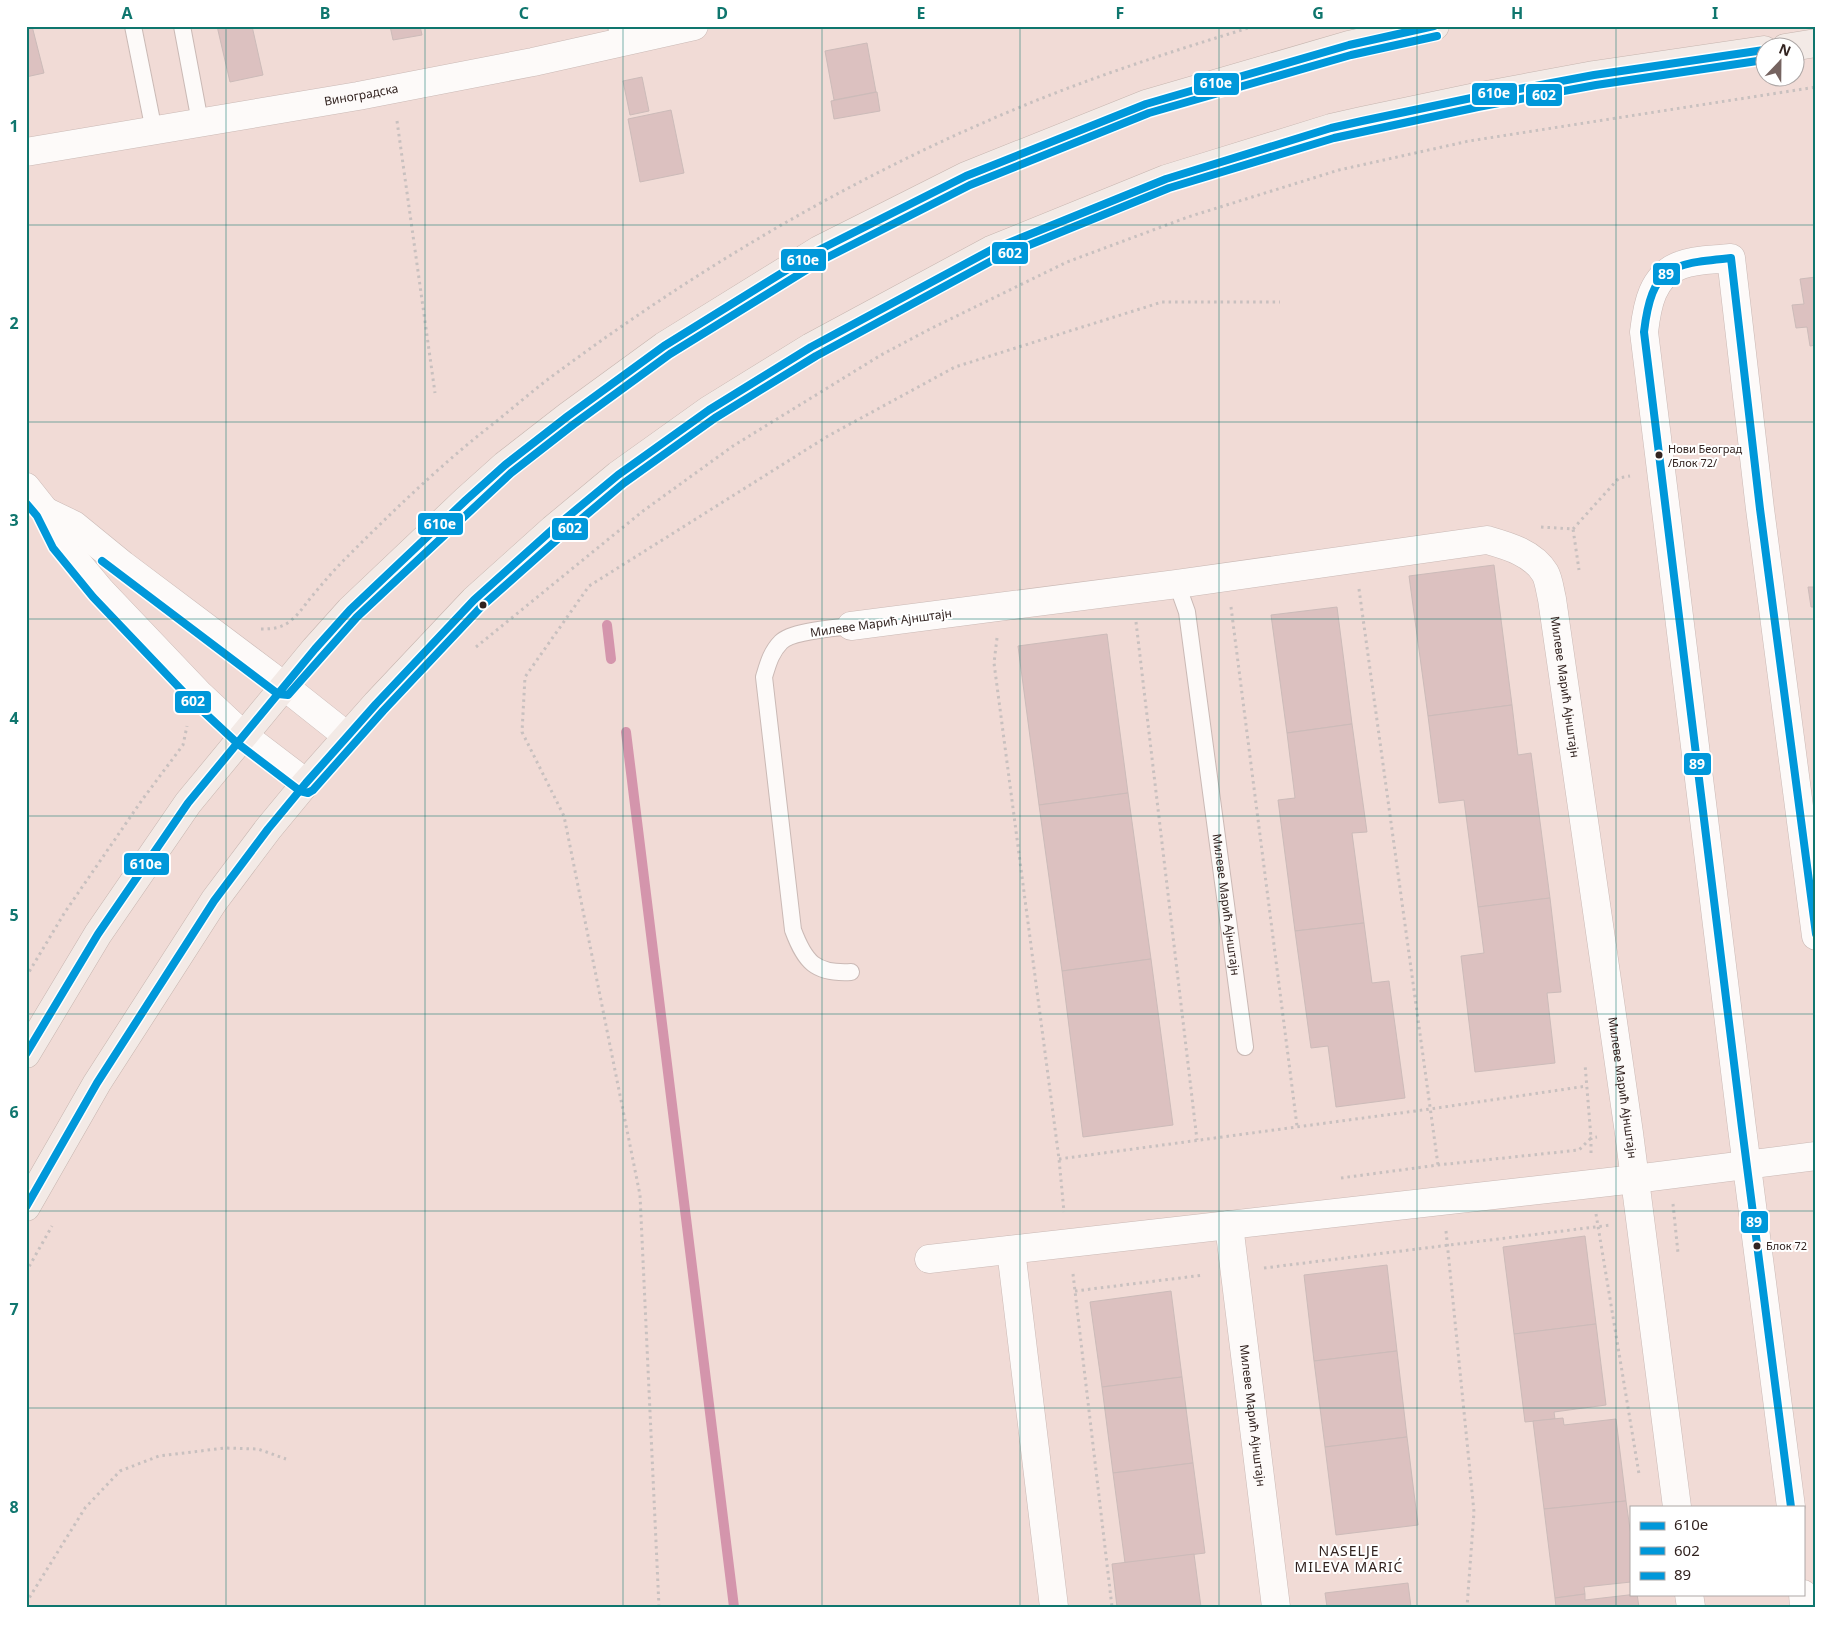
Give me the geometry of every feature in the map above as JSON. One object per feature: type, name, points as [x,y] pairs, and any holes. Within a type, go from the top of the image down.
[{"type":"highway","points":[[26,1054],[98,934],[188,803],[315,649],[350,610],[466,500],[506,465],[568,416],[664,346],[819,250],[966,176],[1146,104],[1349,45],[1435,26]]},
{"type":"highway","points":[[26,1206],[97,1083],[214,900],[268,829],[347,736],[474,600],[553,529],[618,475],[709,410],[811,347],[991,250],[1166,179],[1331,128],[1476,97],[1574,79],[1754,52]]},
{"type":"street","name":"Виноградска","points":[[26,152],[392,89],[618,35],[694,26]]},
{"type":"street","points":[[1791,1506],[1644,332],[1649,300],[1657,283],[1664,274],[1682,264],[1731,258],[1760,509],[1816,936]]},
{"type":"street","points":[[26,487],[45,511],[62,543],[101,591],[198,693],[243,735],[306,784]]},
{"type":"street","points":[[45,511],[74,525],[123,565],[284,686],[347,736]]},
{"type":"street","name":"Милеве Марић Ајнштајн","points":[[851,626],[1177,584],[1487,540],[1514,548],[1533,560],[1545,573],[1554,609],[1635,1179],[1677,1506]]},
{"type":"street","points":[[929,1259],[1747,1166],[1816,1156]]},
{"type":"street","name":"Милеве Марић Ајнштајн","points":[[1229,1225],[1276,1607]]},
{"type":"street","points":[[1010,1250],[1054,1607]]},
{"type":"lane","points":[[134,26],[154,130]]},
{"type":"lane","points":[[182,26],[200,122]]},
{"type":"lane","name":"Милеве Марић Ајнштајн","points":[[1177,584],[1187,612],[1245,1047]]},
{"type":"lane","name":"Милеве Марић Ајнштајн","points":[[851,626],[808,632],[783,640],[771,655],[764,677],[793,930],[801,952],[814,966],[827,971],[851,972]]},
{"type":"path","points":[[236,650],[254,628],[273,630],[287,624],[343,561],[416,490],[468,444],[561,370],[665,296],[758,238],[882,171],[955,136],[1029,104],[1140,62],[1255,26]]},
{"type":"path","points":[[469,652],[643,511],[733,446],[881,355],[1067,262],[1188,217],[1339,170],[1469,141],[1816,88]]},
{"type":"path","points":[[392,89],[435,393]]},
{"type":"path","points":[[659,1607],[640,1195],[564,816],[522,732],[525,677],[589,586],[828,436],[955,367],[1162,302],[1280,302]]},
{"type":"path","points":[[1573,529],[1619,478],[1637,475]]},
{"type":"path","points":[[1354,559],[1438,1165],[1447,1245],[1474,1512],[1467,1607]]},
{"type":"path","points":[[1128,623],[1231,606],[1297,1126]]},
{"type":"path","points":[[1136,622],[1197,1140]]},
{"type":"path","points":[[997,636],[994,663],[1059,1159],[1112,1607]]},
{"type":"path","points":[[26,976],[65,912],[142,800],[183,745],[187,726],[180,703],[198,693]]},
{"type":"path","points":[[1340,1178],[1438,1165],[1579,1150],[1591,1138],[1584,1056]]},
{"type":"path","points":[[1059,1159],[1588,1086]]},
{"type":"path","points":[[26,1272],[54,1223]]},
{"type":"path","points":[[1075,1291],[1597,1226]]},
{"type":"path","points":[[26,1602],[85,1508],[120,1471],[159,1456],[225,1448],[258,1449],[286,1459]]},
{"type":"building","points":[[26,26],[32,26],[44,73],[26,77]]},
{"type":"building","points":[[217,26],[252,26],[263,75],[230,82]]},
{"type":"building","points":[[390,26],[420,26],[422,35],[393,40]]},
{"type":"building","points":[[867,43],[876,92],[834,100],[825,51]]},
{"type":"building","points":[[642,77],[649,111],[630,115],[623,81]]},
{"type":"building","points":[[877,92],[880,111],[834,119],[831,101]]},
{"type":"building","points":[[671,110],[684,173],[640,182],[628,119]]},
{"type":"building","points":[[1816,277],[1816,345],[1810,346],[1807,327],[1796,328],[1792,305],[1804,304],[1800,279]]},
{"type":"building","points":[[1494,565],[1512,705],[1428,716],[1409,576]]},
{"type":"building","points":[[1808,587],[1816,587],[1816,607],[1811,607]]},
{"type":"building","points":[[1337,607],[1352,724],[1287,733],[1271,615]]},
{"type":"building","points":[[1107,634],[1128,793],[1039,805],[1018,646]]},
{"type":"building","points":[[1512,705],[1518,755],[1531,753],[1550,898],[1478,907],[1464,800],[1439,803],[1428,716]]},
{"type":"building","points":[[1352,724],[1367,832],[1352,833],[1364,923],[1295,931],[1278,800],[1295,798],[1287,733]]},
{"type":"building","points":[[1128,793],[1151,959],[1062,971],[1039,805]]},
{"type":"building","points":[[1550,898],[1561,992],[1547,993],[1555,1063],[1475,1072],[1461,956],[1484,953],[1478,907]]},
{"type":"building","points":[[1364,923],[1372,983],[1389,981],[1405,1098],[1336,1107],[1328,1046],[1311,1048],[1295,931]]},
{"type":"building","points":[[1151,959],[1173,1125],[1083,1137],[1062,971]]},
{"type":"building","points":[[1585,1236],[1596,1324],[1514,1334],[1503,1247]]},
{"type":"building","points":[[1387,1265],[1397,1351],[1314,1361],[1304,1275]]},
{"type":"building","points":[[1171,1291],[1182,1377],[1102,1387],[1090,1302]]},
{"type":"building","points":[[1596,1324],[1606,1405],[1554,1412],[1555,1419],[1525,1422],[1514,1334]]},
{"type":"building","points":[[1397,1351],[1407,1437],[1325,1447],[1314,1361]]},
{"type":"building","points":[[1182,1377],[1193,1463],[1113,1473],[1102,1387]]},
{"type":"building","points":[[1563,1418],[1564,1425],[1616,1419],[1626,1501],[1544,1509],[1533,1421]]},
{"type":"building","points":[[1407,1437],[1418,1525],[1336,1535],[1325,1447]]},
{"type":"building","points":[[1193,1463],[1205,1553],[1125,1563],[1113,1473]]},
{"type":"building","points":[[1626,1501],[1630,1529],[1630,1582],[1584,1587],[1585,1594],[1555,1598],[1544,1509]]},
{"type":"building","points":[[1194,1554],[1201,1607],[1117,1607],[1112,1564]]},
{"type":"building","points":[[1408,1583],[1411,1607],[1327,1607],[1325,1593]]},
{"type":"building","points":[[1585,1594],[1585,1600],[1630,1595],[1637,1596],[1639,1607],[1556,1607],[1555,1598]]},
{"type":"waterway","points":[[607,625],[611,659]]},
{"type":"waterway","points":[[626,732],[734,1607]]},
{"type":"transit line","name":"610e","points":[[26,1054],[98,934],[188,803],[315,649],[350,610],[466,500],[505,465],[568,416],[664,346],[819,250],[966,176],[1146,104],[1349,45],[1434,26]]},
{"type":"transit line","name":"602","points":[[102,561],[278,694],[288,695],[357,617],[511,473],[670,354],[824,259],[970,185],[1149,113],[1351,55],[1437,36]]},
{"type":"transit line","name":"610e","points":[[26,1207],[97,1083],[214,901],[268,829],[306,783],[376,704],[474,600],[553,529],[618,475],[709,410],[811,347],[991,250],[1166,179],[1331,128],[1362,121],[1594,75],[1754,51]]},
{"type":"transit line","name":"602","points":[[26,503],[37,516],[53,548],[93,597],[191,700],[237,743],[300,791],[308,793],[313,790],[383,711],[481,607],[624,483],[715,418],[816,356],[995,259],[1169,188],[1334,138],[1478,107],[1596,85],[1754,61]]},
{"type":"transit line","name":"89","points":[[1791,1506],[1742,1128],[1644,332],[1648,310],[1659,281],[1668,272],[1679,266],[1710,260],[1731,258],[1760,509],[1816,934]]},
{"type":"place","name":"Нови Београд /Блок 72/","points":[[1659,455]]},
{"type":"place","name":"Блок 72","points":[[1757,1246]]},
{"type":"district","name":"NASELJE MILEVA MARIĆ","points":[[1349,1559]]}]
